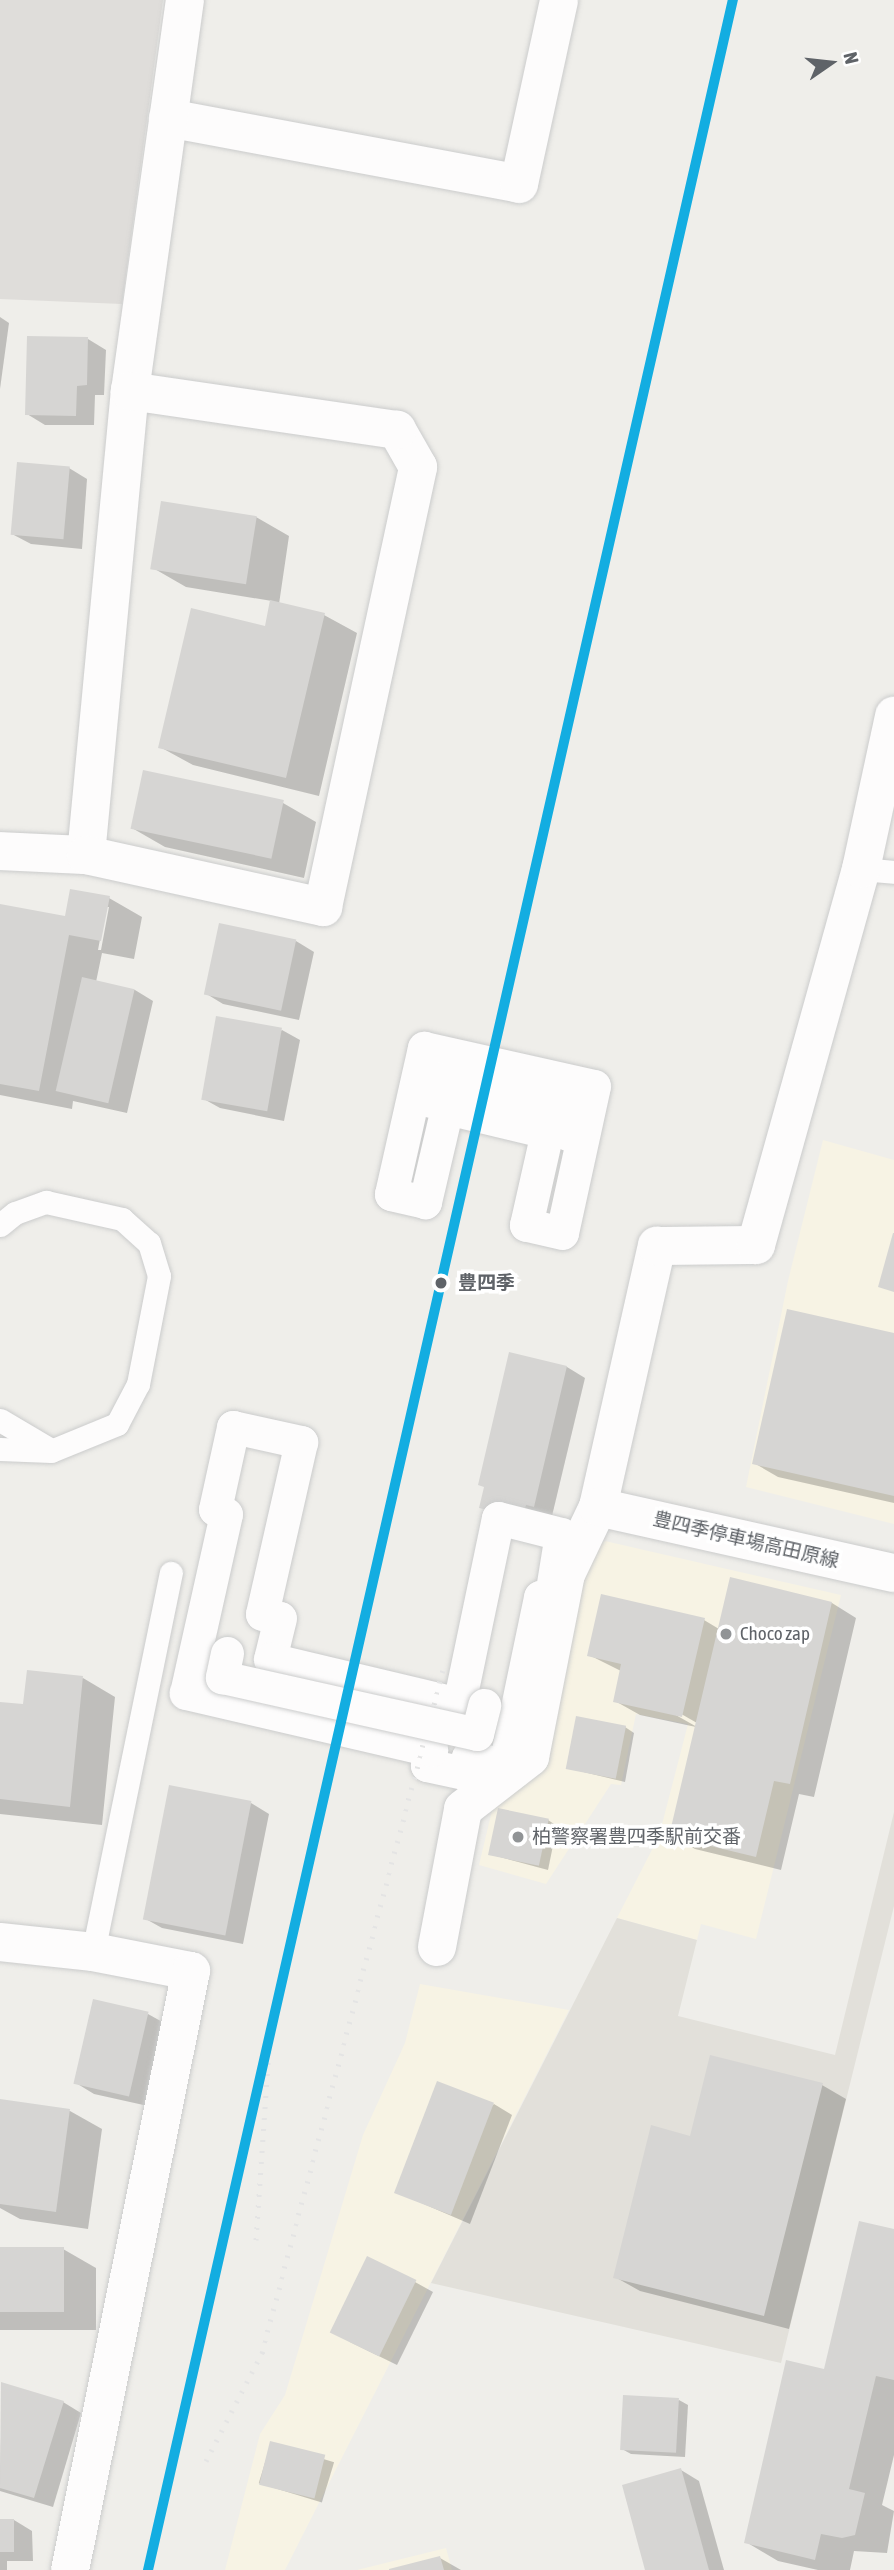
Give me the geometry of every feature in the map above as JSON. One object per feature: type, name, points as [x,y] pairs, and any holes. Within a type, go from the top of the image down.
[{"type":"street","points":[[86,856],[130,391],[184,0]]},
{"type":"street","points":[[168,118],[519,184],[559,0]]},
{"type":"street","points":[[0,851],[86,856],[323,907],[418,467],[397,430],[130,391]]},
{"type":"street","points":[[437,1947],[463,1809],[530,1756],[566,1574],[598,1507],[657,1246],[756,1245],[877,870],[894,716]]},
{"type":"street","points":[[424,1048],[594,1086],[562,1233],[526,1225],[547,1132],[447,1108],[425,1202],[391,1194],[424,1048]]},
{"type":"street","points":[[431,1101],[435,1078],[557,1107],[570,1111],[567,1134]]},
{"type":"street","points":[[233,1427],[301,1442],[262,1614],[280,1618],[270,1659],[458,1704],[498,1518],[561,1534],[551,1596],[540,1597],[505,1765],[468,1757],[464,1773],[427,1765],[431,1749],[186,1693],[226,1514],[215,1509],[233,1427]]},
{"type":"street","name":"豊四季停車場高田原線","points":[[598,1507],[894,1573]]},
{"type":"street","points":[[227,1653],[222,1677],[477,1734],[484,1705]]},
{"type":"street","points":[[0,1942],[93,1952],[191,1971],[70,2570]]},
{"type":"lane","points":[[0,1225],[15,1213],[46,1202],[122,1219],[149,1243],[159,1276],[138,1384],[117,1424],[51,1451],[0,1449]]},
{"type":"lane","points":[[0,1420],[51,1451]]},
{"type":"lane","points":[[93,1952],[171,1573]]},
{"type":"shaded area","points":[[0,0],[163,0],[122,304],[0,299]]},
{"type":"shaded area","points":[[823,1140],[894,1160],[894,1524],[746,1487],[788,1281]]},
{"type":"shaded area","points":[[605,1541],[841,1595],[756,1939],[701,1924],[697,1940],[617,1918],[659,1836],[688,1724],[636,1714],[621,1785],[611,1784],[546,1884],[479,1865],[495,1798],[541,1774],[582,1559]]},
{"type":"shaded area","points":[[894,1812],[894,1906],[781,2363],[431,2283],[617,1918],[697,1940],[678,2016],[835,2055]]},
{"type":"shaded area","points":[[420,1984],[569,2010],[285,2570],[225,2570],[260,2434],[285,2395],[363,2135],[405,2043]]},
{"type":"shaded area","points":[[446,2548],[452,2570],[357,2570]]},
{"type":"building","points":[[27,336],[88,337],[87,385],[77,386],[76,416],[25,415]]},
{"type":"building","points":[[17,462],[70,467],[63,539],[11,535]]},
{"type":"building","points":[[161,501],[257,516],[246,584],[150,569]]},
{"type":"building","points":[[270,600],[325,613],[286,778],[158,748],[191,608],[265,626]]},
{"type":"building","points":[[143,770],[284,800],[271,859],[131,829]]},
{"type":"building","points":[[70,889],[110,896],[101,941],[69,935],[39,1091],[0,1084],[0,904],[65,916]]},
{"type":"building","points":[[219,923],[296,939],[281,1011],[204,994]]},
{"type":"building","points":[[82,977],[135,989],[108,1103],[56,1091]]},
{"type":"building","points":[[216,1016],[282,1028],[267,1111],[201,1100]]},
{"type":"building","points":[[894,1233],[894,1292],[878,1287]]},
{"type":"building","points":[[787,1309],[894,1333],[894,1496],[752,1464]]},
{"type":"building","name":"豊四季","points":[[509,1352],[567,1366],[534,1507],[526,1505],[522,1518],[479,1508],[484,1487],[478,1485]]},
{"type":"building","points":[[730,1577],[832,1602],[790,1784],[774,1781],[756,1857],[669,1836]]},
{"type":"building","points":[[601,1594],[705,1618],[682,1717],[613,1702],[621,1664],[587,1656]]},
{"type":"building","points":[[27,1670],[83,1676],[70,1807],[0,1799],[0,1702],[23,1704]]},
{"type":"building","points":[[576,1716],[626,1726],[616,1779],[566,1769]]},
{"type":"building","points":[[169,1785],[251,1801],[225,1936],[143,1919]]},
{"type":"building","name":"柏警察署豊四季駅前交番","points":[[498,1808],[549,1819],[539,1866],[488,1855]]},
{"type":"building","points":[[93,1999],[149,2012],[129,2097],[73,2084]]},
{"type":"building","points":[[710,2055],[823,2083],[764,2316],[613,2278],[651,2125],[690,2136]]},
{"type":"building","points":[[437,2081],[494,2103],[451,2215],[394,2193]]},
{"type":"building","points":[[0,2099],[70,2109],[56,2212],[0,2204]]},
{"type":"building","points":[[859,2221],[894,2229],[894,2380],[876,2376],[849,2489],[865,2493],[855,2535],[842,2538],[821,2534],[815,2560],[744,2543],[786,2360],[824,2369]]},
{"type":"building","points":[[0,2247],[64,2247],[64,2312],[0,2312]]},
{"type":"building","points":[[367,2256],[416,2280],[379,2357],[330,2332]]},
{"type":"building","points":[[1,2382],[64,2401],[34,2498],[0,2488]]},
{"type":"building","points":[[623,2395],[679,2398],[676,2453],[620,2450]]},
{"type":"building","points":[[270,2441],[325,2455],[314,2498],[259,2485]]},
{"type":"building","points":[[681,2468],[709,2570],[645,2570],[622,2485]]},
{"type":"building","points":[[0,2519],[14,2519],[14,2552],[0,2552]]},
{"type":"building","points":[[440,2556],[444,2570],[389,2570],[389,2569]]},
{"type":"railway","points":[[206,2461],[262,2353],[444,1666]]},
{"type":"railway","points":[[256,2240],[269,2047]]},
{"type":"transit line","points":[[148,2570],[733,0]]},
{"type":"place","name":"豊四季","points":[[441,1283]]},
{"type":"place","name":"Choco zap","points":[[726,1634]]},
{"type":"place","name":"柏警察署豊四季駅前交番","points":[[518,1837]]}]
